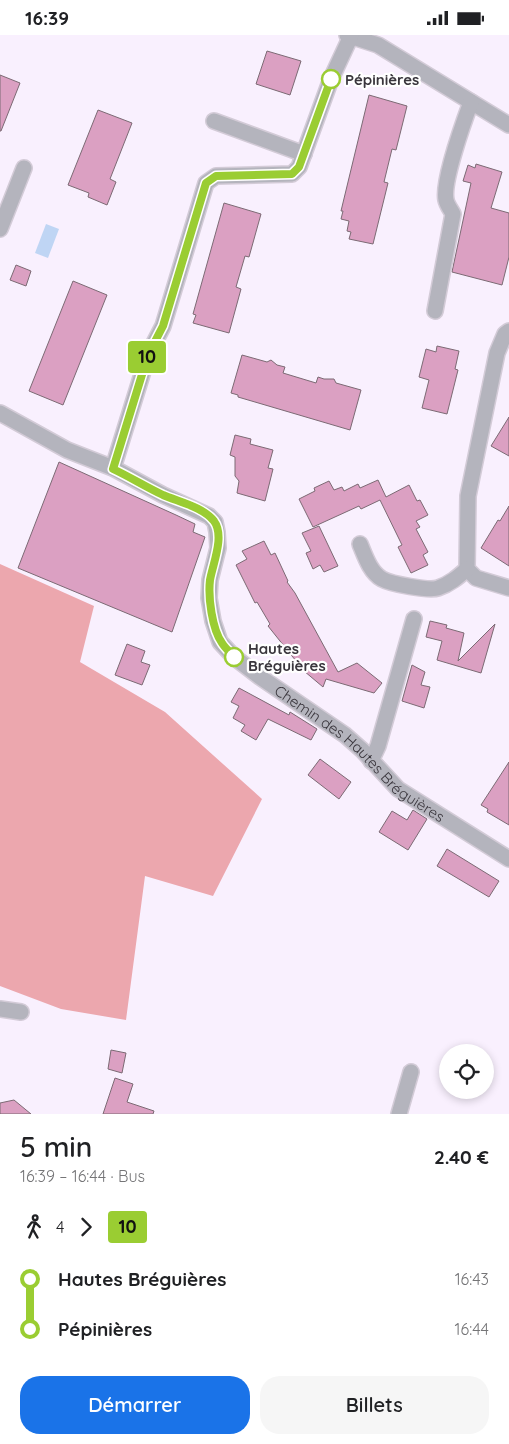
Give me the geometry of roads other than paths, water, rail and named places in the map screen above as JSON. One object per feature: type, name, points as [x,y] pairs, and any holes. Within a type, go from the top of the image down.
[{"type":"street","points":[[113,469],[148,355],[163,326],[206,183],[216,176],[292,174],[299,167],[349,35],[378,45],[509,125]]},
{"type":"street","points":[[435,311],[453,214],[446,200],[446,186],[461,130],[471,102]]},
{"type":"street","points":[[214,121],[304,154]]},
{"type":"street","points":[[0,229],[24,168]]},
{"type":"street","points":[[509,331],[505,334],[497,353],[468,496],[467,569],[476,578],[509,588]]},
{"type":"street","name":"Chemin des Hautes Bréguières","points":[[0,413],[67,450],[113,469],[209,516],[215,522],[218,548],[210,580],[209,598],[213,621],[220,641],[234,657],[260,677],[345,735],[398,789],[509,859]]},
{"type":"street","points":[[360,544],[369,566],[381,579],[399,585],[436,589],[453,582],[467,569]]},
{"type":"street","points":[[372,761],[378,747],[414,619]]},
{"type":"street","points":[[0,1009],[21,1012]]},
{"type":"street","points":[[398,1114],[411,1071]]},
{"type":"water","points":[[46,224],[59,229],[48,258],[35,253]]},
{"type":"place","name":"Pépinières","points":[[331,79]]},
{"type":"place","name":"Hautes Bréguières","points":[[234,657]]}]
